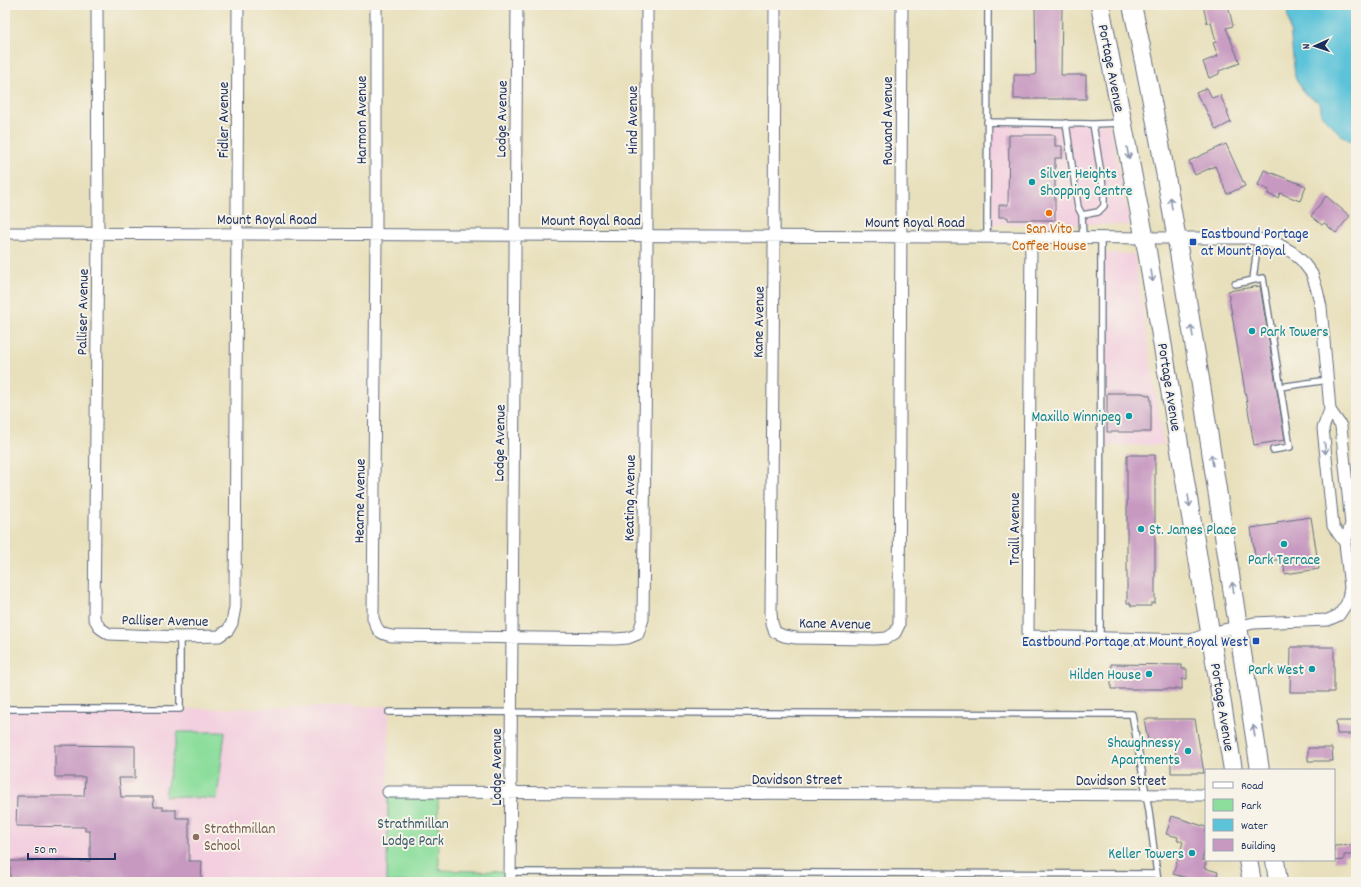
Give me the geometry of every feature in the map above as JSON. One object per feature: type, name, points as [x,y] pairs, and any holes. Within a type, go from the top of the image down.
[{"type":"highway","name":"Portage Avenue","points":[[1100,5],[1145,238],[1233,769]]},
{"type":"highway","name":"Portage Avenue","points":[[1132,5],[1163,159],[1177,238],[1239,627],[1260,769]]},
{"type":"highway","points":[[1248,861],[1252,882]]},
{"type":"highway","points":[[1274,861],[1278,882]]},
{"type":"street","points":[[98,5],[98,233]]},
{"type":"street","name":"Fidler Avenue","points":[[238,5],[238,234]]},
{"type":"street","name":"Harmon Avenue","points":[[376,5],[376,234]]},
{"type":"street","name":"Lodge Avenue","points":[[510,877],[518,5]]},
{"type":"street","name":"Hind Avenue","points":[[647,5],[647,235]]},
{"type":"street","points":[[774,236],[775,5]]},
{"type":"street","name":"Rowand Avenue","points":[[902,5],[902,237]]},
{"type":"street","name":"Mount Royal Road","points":[[5,233],[515,234],[1258,239],[1278,244],[1292,252],[1302,261],[1312,274],[1321,307],[1330,410]]},
{"type":"street","name":"Palliser Avenue","points":[[98,233],[94,618],[100,628],[109,634],[120,636],[180,637],[219,636],[228,630],[232,623],[235,607],[238,234]]},
{"type":"street","name":"Hearne Avenue","points":[[376,234],[373,618],[376,629],[384,635],[392,636],[512,638]]},
{"type":"street","name":"Keating Avenue","points":[[512,638],[628,638],[638,634],[643,619],[647,235]]},
{"type":"street","name":"Kane Avenue","points":[[774,236],[772,623],[775,632],[784,636],[796,638],[874,639],[886,638],[895,633],[899,625],[902,237]]},
{"type":"street","name":"Traill Avenue","points":[[1031,238],[1028,636],[1191,640],[1210,633],[1254,623],[1328,620],[1339,615],[1347,603],[1350,588],[1345,543]]},
{"type":"street","points":[[1330,410],[1341,426],[1342,433],[1352,524],[1345,543]]},
{"type":"street","points":[[1330,410],[1323,428],[1333,526],[1345,543]]},
{"type":"street","name":"Davidson Street","points":[[388,792],[1205,795]]},
{"type":"lane","points":[[987,237],[988,5]]},
{"type":"lane","points":[[987,122],[1066,124],[1123,123]]},
{"type":"lane","points":[[1066,124],[1078,207],[1082,215],[1083,238]]},
{"type":"lane","points":[[1082,215],[1098,212],[1104,206],[1104,193],[1093,124]]},
{"type":"lane","points":[[1100,638],[1101,238]]},
{"type":"lane","points":[[1253,280],[1258,239]]},
{"type":"lane","points":[[1235,284],[1263,278],[1290,447],[1273,450]]},
{"type":"lane","points":[[1280,387],[1328,380]]},
{"type":"lane","points":[[5,709],[180,709],[180,637]]},
{"type":"lane","points":[[389,712],[1132,714],[1147,795],[1158,882]]},
{"type":"lane","points":[[510,877],[1157,874]]},
{"type":"shaded area","points":[[988,122],[1110,124],[1130,225],[987,224]]},
{"type":"shaded area","points":[[1103,253],[1134,254],[1164,445],[1102,446]]},
{"type":"shaded area","name":"Strathmillan School","points":[[389,706],[387,882],[5,882],[5,709],[180,709]]},
{"type":"green space","points":[[178,732],[225,732],[217,799],[165,796]]},
{"type":"green space","name":"Strathmillan Lodge Park","points":[[388,792],[438,792],[439,870],[510,872],[510,882],[387,882]]},
{"type":"water","points":[[1286,5],[1356,5],[1356,145],[1341,135],[1322,116],[1320,103],[1305,94],[1295,77]]},
{"type":"building","points":[[1035,5],[1062,5],[1061,75],[1086,75],[1086,99],[1014,99],[1014,75],[1036,75]]},
{"type":"building","points":[[1203,5],[1228,5],[1233,26],[1226,28],[1240,63],[1219,71],[1219,74],[1209,78],[1203,62],[1218,56],[1213,43],[1216,42],[1211,22],[1207,23]]},
{"type":"building","points":[[1207,88],[1212,98],[1220,95],[1231,122],[1216,130],[1196,93]]},
{"type":"building","name":"Silver Heights Shopping Centre","points":[[1009,135],[1055,135],[1055,146],[1062,146],[1062,158],[1055,158],[1055,220],[1008,220],[1008,217],[999,217],[999,205],[1008,205]]},
{"type":"building","points":[[1226,144],[1245,186],[1227,194],[1215,166],[1195,175],[1189,161]]},
{"type":"building","points":[[1264,170],[1306,186],[1300,201],[1280,193],[1278,198],[1268,194],[1269,190],[1258,185]]},
{"type":"building","points":[[1326,196],[1350,216],[1336,233],[1324,223],[1322,225],[1311,216]]},
{"type":"building","name":"Park Towers","points":[[1260,286],[1285,440],[1254,445],[1228,291]]},
{"type":"building","name":"Maxillo Winnipeg","points":[[1107,393],[1142,393],[1150,396],[1151,432],[1107,432]]},
{"type":"building","name":"St. James Place","points":[[1127,455],[1155,455],[1155,603],[1151,603],[1151,606],[1131,606],[1130,603],[1127,603]]},
{"type":"building","name":"Park Terrace","points":[[1311,517],[1319,569],[1285,574],[1283,559],[1256,563],[1251,528],[1278,524],[1277,522]]},
{"type":"building","name":"Park West","points":[[1291,647],[1334,647],[1334,692],[1290,692]]},
{"type":"building","name":"Hilden House","points":[[1111,664],[1182,665],[1182,669],[1187,669],[1187,679],[1182,679],[1182,689],[1111,689]]},
{"type":"building","name":"Shaughnessy Apartments","points":[[1144,719],[1195,719],[1204,773],[1171,773],[1171,762],[1177,762],[1174,741],[1148,741]]},
{"type":"building","points":[[1336,721],[1356,721],[1356,734],[1337,734]]},
{"type":"building","points":[[55,745],[135,746],[135,778],[119,778],[121,797],[153,797],[154,807],[163,807],[163,810],[176,810],[176,818],[189,818],[189,861],[202,861],[201,882],[10,882],[10,861],[90,861],[90,831],[85,831],[85,827],[16,826],[17,796],[84,796],[85,777],[55,777]]},
{"type":"building","points":[[1308,748],[1332,748],[1333,761],[1308,761]]},
{"type":"building","name":"Keller Towers","points":[[1172,816],[1205,827],[1205,850],[1202,860],[1207,861],[1204,868],[1218,872],[1215,882],[1200,882],[1173,874],[1183,842],[1177,840],[1178,837],[1166,834]]},
{"type":"building","points":[[1356,845],[1356,855],[1344,855],[1344,860],[1335,861],[1335,846]]},
{"type":"place","name":"Silver Heights Shopping Centre","points":[[1032,182]]},
{"type":"place","name":"San Vito Coffee House","points":[[1049,213]]},
{"type":"place","name":"Eastbound Portage at Mount Royal","points":[[1193,242]]},
{"type":"place","name":"Park Towers","points":[[1252,331]]},
{"type":"place","name":"Maxillo Winnipeg","points":[[1129,416]]},
{"type":"place","name":"St. James Place","points":[[1141,529]]},
{"type":"place","name":"Park Terrace","points":[[1284,544]]},
{"type":"place","name":"Eastbound Portage at Mount Royal West","points":[[1256,641]]},
{"type":"place","name":"Park West","points":[[1312,669]]},
{"type":"place","name":"Hilden House","points":[[1149,674]]},
{"type":"place","name":"Shaughnessy Apartments","points":[[1188,751]]},
{"type":"place","name":"Strathmillan School","points":[[196,837]]},
{"type":"place","name":"Keller Towers","points":[[1192,853]]}]
